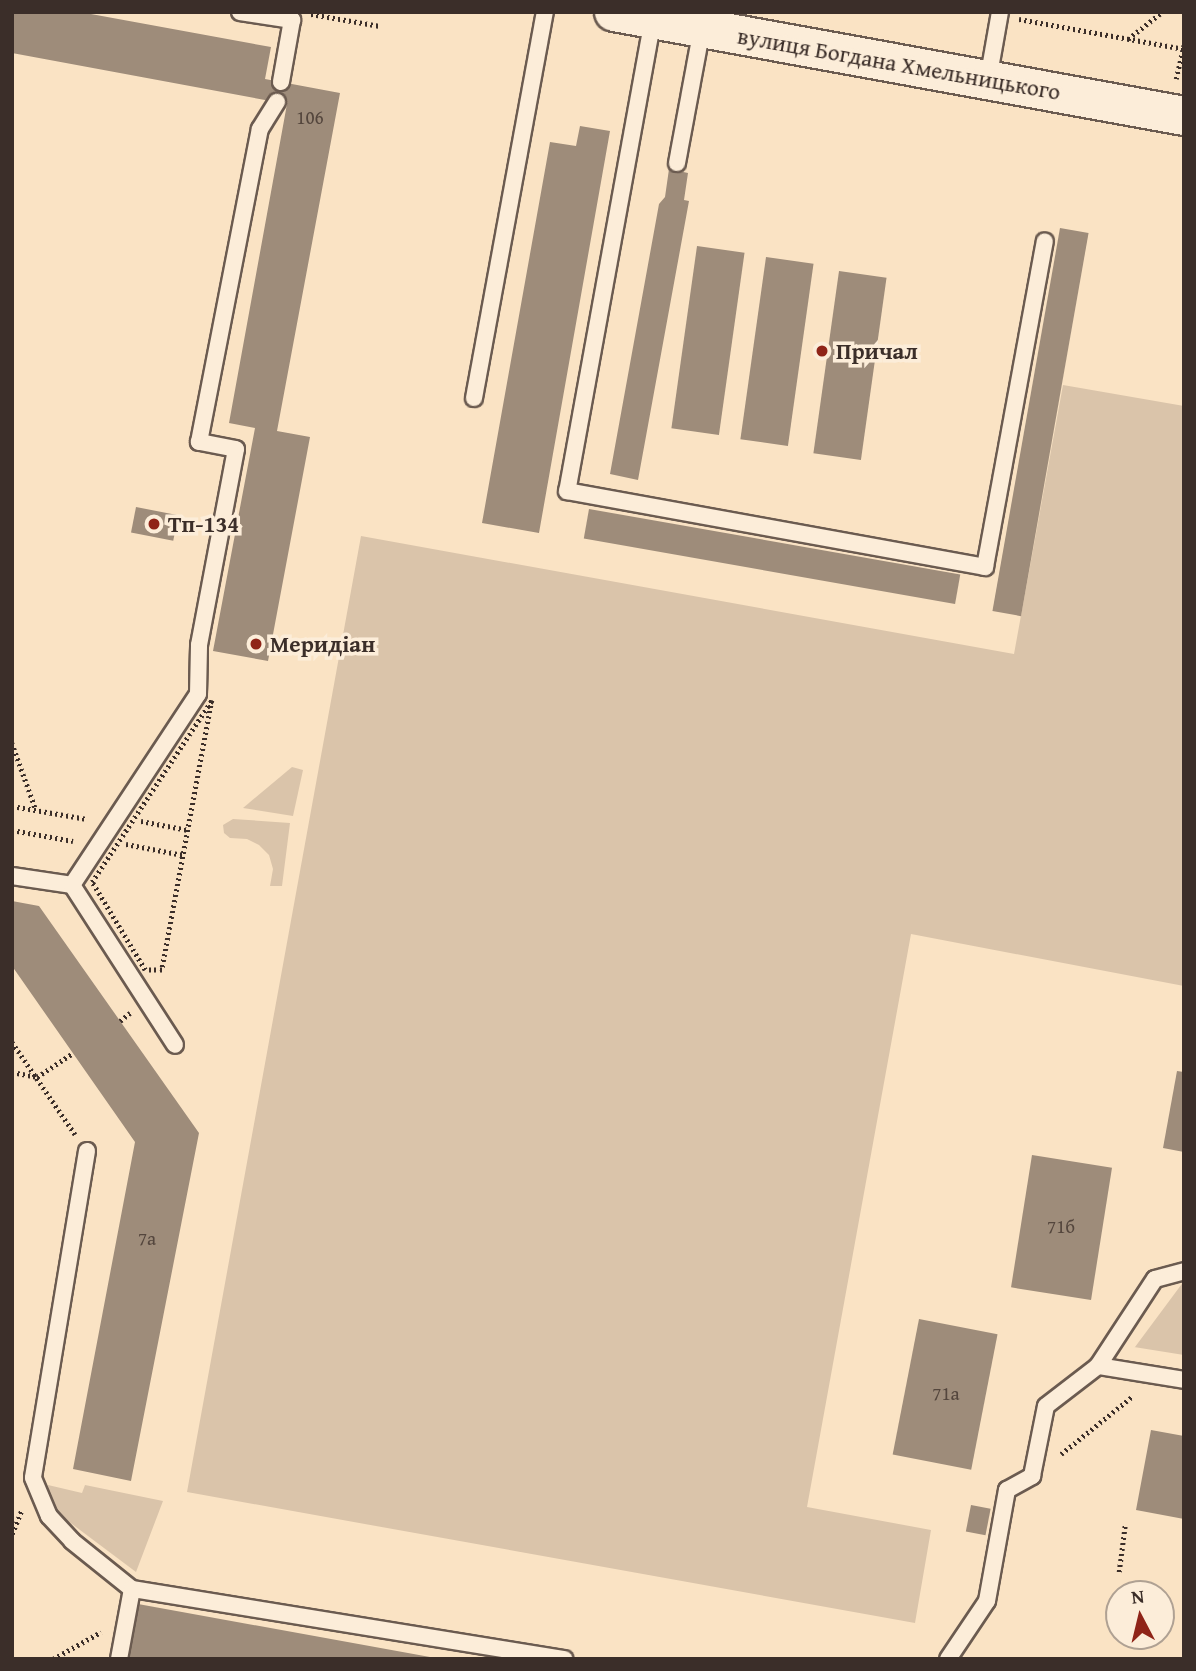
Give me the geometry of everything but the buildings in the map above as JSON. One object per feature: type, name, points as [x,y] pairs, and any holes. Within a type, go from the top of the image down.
[{"type":"street","name":"вулиця Богдана Хмельницького","points":[[614,12],[988,80],[1179,100]]},
{"type":"lane","points":[[240,12],[292,20],[281,82]]},
{"type":"lane","points":[[474,398],[545,12]]},
{"type":"lane","points":[[988,80],[1000,14]]},
{"type":"lane","points":[[653,19],[567,491],[985,568],[1045,242]]},
{"type":"lane","points":[[677,163],[702,28]]},
{"type":"lane","points":[[72,885],[198,694],[199,645],[236,449],[199,442],[260,129],[278,102]]},
{"type":"lane","points":[[12,876],[72,885],[175,1045]]},
{"type":"lane","points":[[87,1151],[33,1478],[49,1516],[72,1541],[132,1589],[564,1659]]},
{"type":"lane","points":[[948,1659],[987,1601],[1007,1490],[1032,1476],[1046,1406],[1098,1366],[1155,1279],[1184,1271]]},
{"type":"lane","points":[[1098,1366],[1184,1380]]},
{"type":"lane","points":[[119,1659],[132,1589]]},
{"type":"path","points":[[303,12],[380,26]]},
{"type":"path","points":[[1128,39],[1162,12]]},
{"type":"path","points":[[1000,14],[1183,48],[1179,100]]},
{"type":"path","points":[[212,700],[188,830],[162,970],[145,970],[92,882],[212,700]]},
{"type":"path","points":[[12,743],[36,810]]},
{"type":"path","points":[[12,806],[114,823]]},
{"type":"path","points":[[133,820],[188,830]]},
{"type":"path","points":[[12,830],[99,845]]},
{"type":"path","points":[[118,842],[183,855]]},
{"type":"path","points":[[12,1042],[87,1151]]},
{"type":"path","points":[[12,1072],[37,1077],[73,1053]]},
{"type":"path","points":[[1032,1476],[1159,1376]]},
{"type":"path","points":[[1119,1572],[1125,1525]]},
{"type":"path","points":[[54,1659],[127,1619]]},
{"type":"shaded area","points":[[1063,385],[1184,406],[1184,986],[911,934],[807,1507],[931,1530],[915,1623],[187,1492],[361,536],[1014,654]]},
{"type":"shaded area","points":[[292,767],[303,770],[293,816],[243,808]]},
{"type":"shaded area","points":[[233,819],[290,823],[282,886],[270,886],[273,869],[269,855],[259,845],[247,839],[230,838],[224,833],[223,825]]},
{"type":"shaded area","points":[[1184,1281],[1184,1355],[1134,1347],[1135,1347]]},
{"type":"shaded area","points":[[48,1485],[82,1493],[85,1485],[163,1501],[136,1572],[64,1518],[50,1503]]},
{"type":"place","name":"Причал","points":[[822,351]]},
{"type":"place","name":"Тп-134","points":[[154,524]]},
{"type":"place","name":"Меридіан","points":[[256,644]]}]
